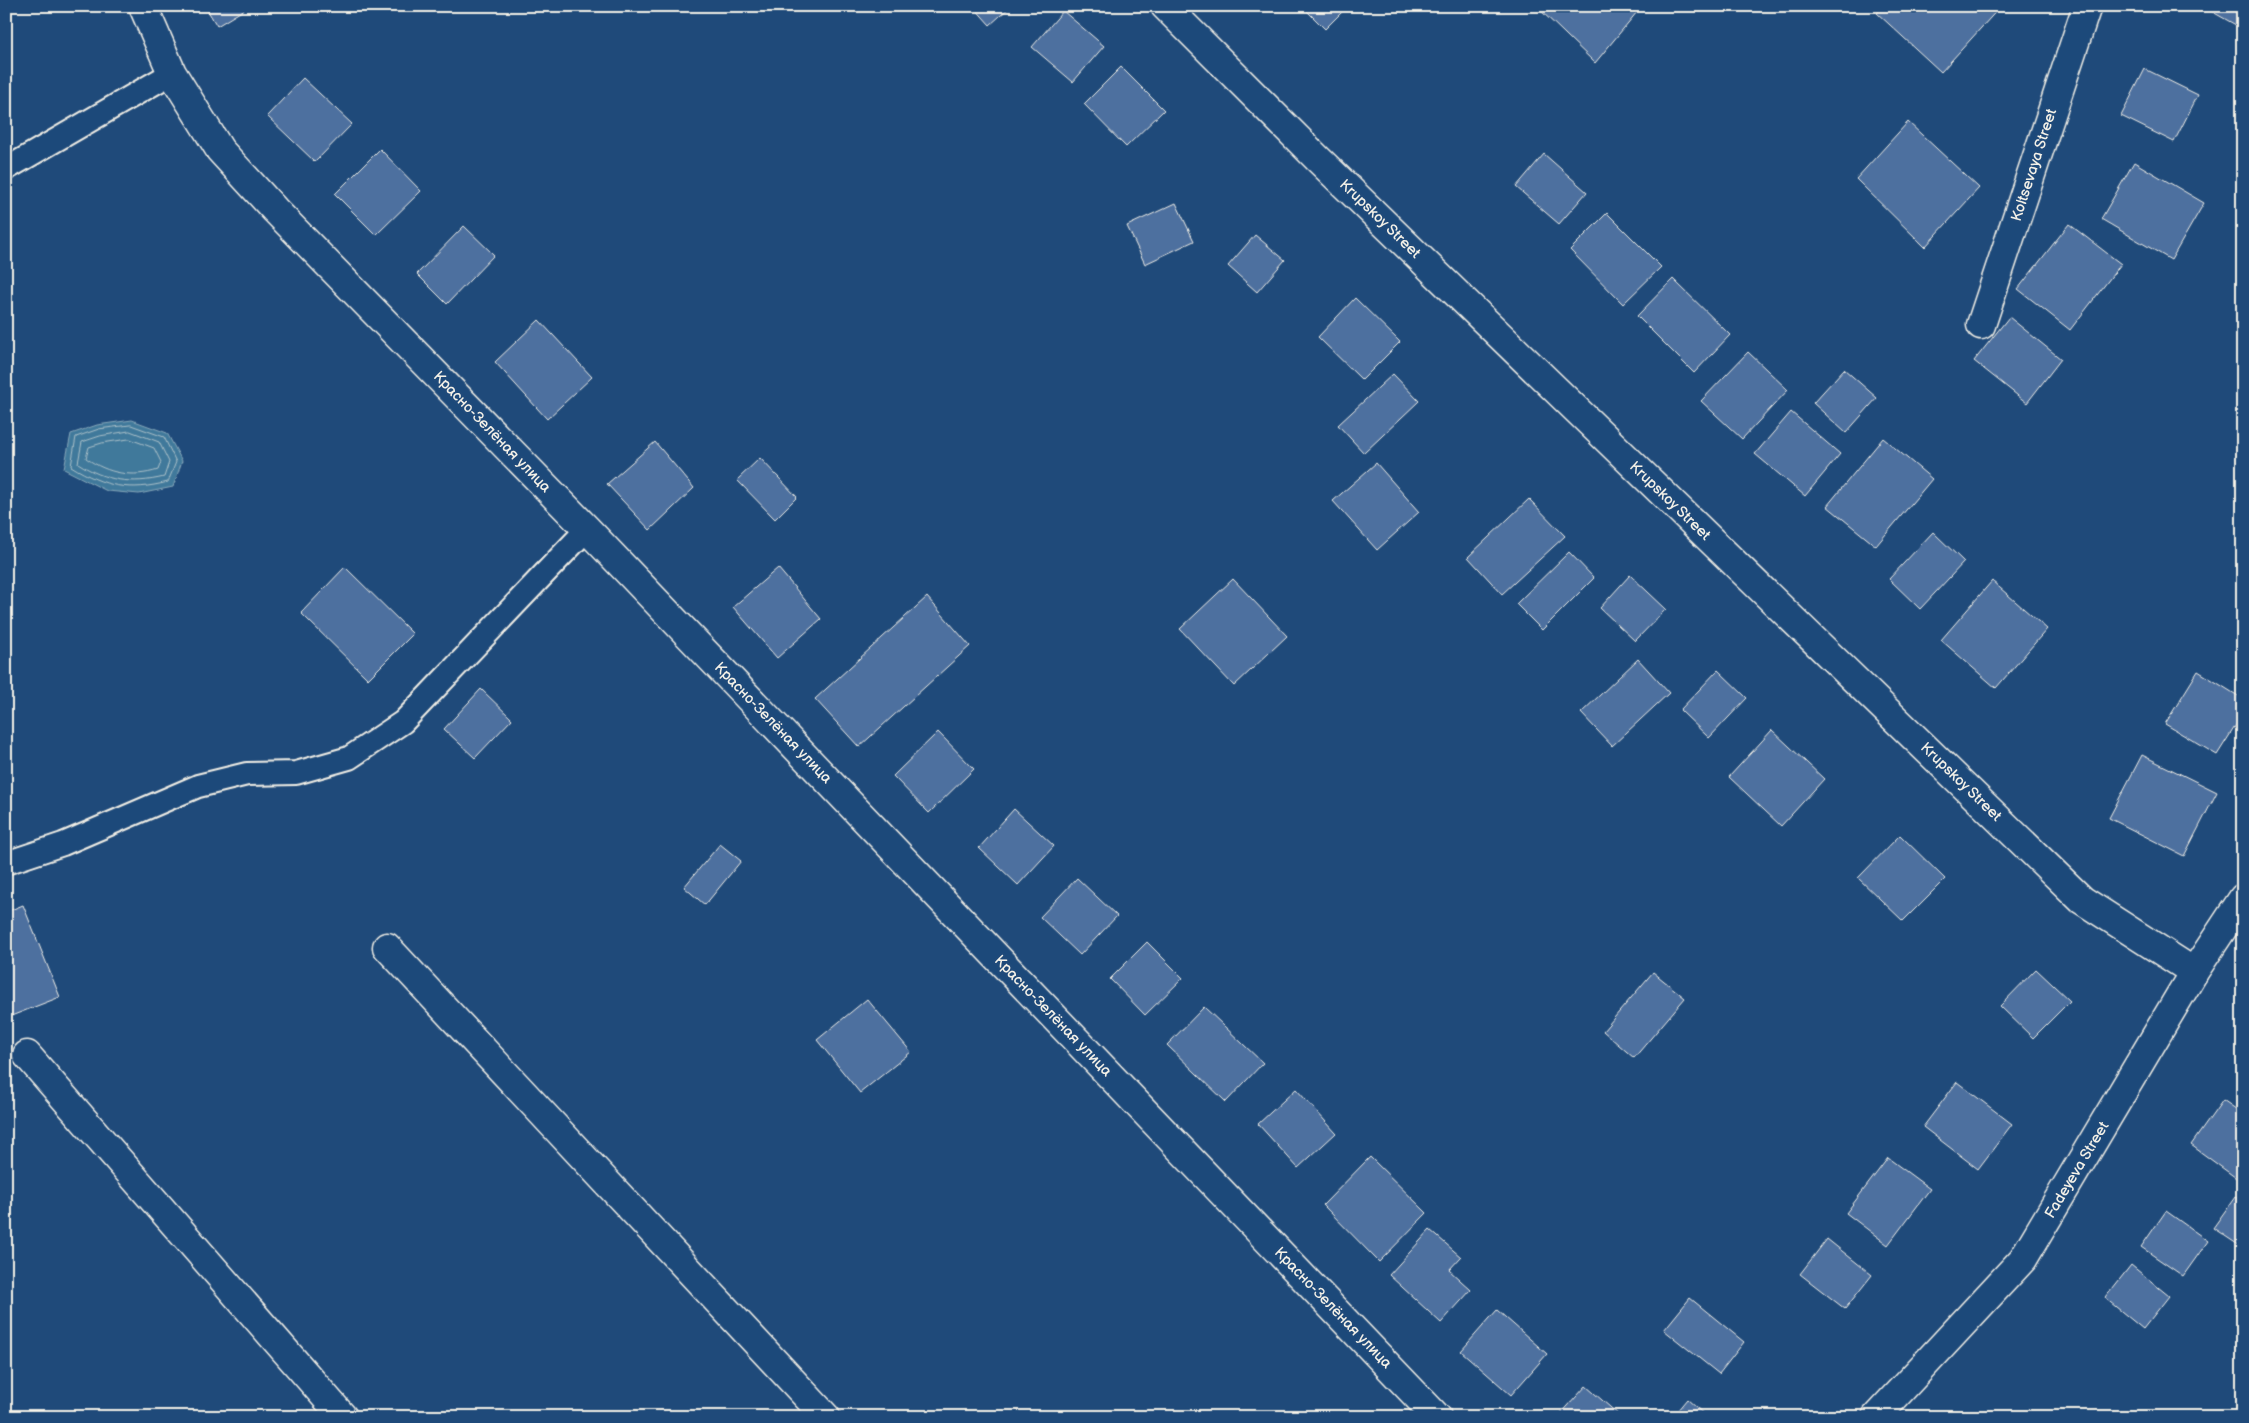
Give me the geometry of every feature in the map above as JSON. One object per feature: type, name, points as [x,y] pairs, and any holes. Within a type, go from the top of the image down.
[{"type":"street","name":"Красно-Зелёная улица","points":[[144,6],[172,74],[226,157],[587,529],[1437,1417]]},
{"type":"street","name":"Krupskoy Street","points":[[1165,6],[1318,159],[2082,900],[2194,972]]},
{"type":"street","name":"Koltsevaya Street","points":[[1981,325],[2087,6]]},
{"type":"street","name":"Fadeyeva Street","points":[[1876,1417],[2024,1259],[2194,972],[2243,898]]},
{"type":"street","points":[[387,947],[826,1417]]},
{"type":"street","points":[[27,1056],[344,1417]]},
{"type":"lane","points":[[6,168],[172,74]]},
{"type":"lane","points":[[6,863],[62,844],[198,786],[247,774],[296,773],[348,758],[403,722],[587,529]]},
{"type":"water","points":[[132,420],[167,433],[182,461],[173,487],[139,494],[107,491],[64,469],[71,434],[97,425]]},
{"type":"building","points":[[205,6],[250,6],[217,26]]},
{"type":"building","points":[[973,6],[1011,6],[990,25]]},
{"type":"building","points":[[1302,6],[1348,6],[1325,29]]},
{"type":"building","points":[[1536,6],[1642,6],[1595,63]]},
{"type":"building","points":[[1883,6],[2001,6],[1941,72],[1877,13]]},
{"type":"building","points":[[2202,6],[2243,6],[2243,29]]},
{"type":"building","points":[[1063,11],[1104,46],[1073,82],[1032,47]]},
{"type":"building","points":[[1121,67],[1164,110],[1126,147],[1084,104]]},
{"type":"building","points":[[2145,69],[2198,95],[2174,142],[2121,116]]},
{"type":"building","points":[[303,78],[352,124],[315,162],[267,116]]},
{"type":"building","points":[[1908,122],[1979,188],[1925,247],[1856,179]]},
{"type":"building","points":[[380,149],[421,191],[376,235],[335,194]]},
{"type":"building","points":[[1544,154],[1587,192],[1559,224],[1516,187]]},
{"type":"building","points":[[2134,162],[2204,203],[2171,260],[2101,219]]},
{"type":"building","points":[[1176,203],[1194,241],[1145,264],[1127,226]]},
{"type":"building","points":[[1607,213],[1661,267],[1623,304],[1570,250]]},
{"type":"building","points":[[2069,224],[2121,264],[2070,330],[2018,289]]},
{"type":"building","points":[[464,226],[494,255],[447,304],[417,274]]},
{"type":"building","points":[[1255,235],[1285,260],[1257,292],[1228,266]]},
{"type":"building","points":[[1673,279],[1730,335],[1694,373],[1637,316]]},
{"type":"building","points":[[1355,298],[1400,342],[1362,380],[1318,337]]},
{"type":"building","points":[[2009,317],[2061,359],[2027,403],[1974,361]]},
{"type":"building","points":[[539,320],[592,377],[547,419],[495,362]]},
{"type":"building","points":[[1748,352],[1788,390],[1742,439],[1701,401]]},
{"type":"building","points":[[1844,369],[1877,398],[1846,433],[1813,403]]},
{"type":"building","points":[[1393,374],[1419,401],[1364,453],[1338,425]]},
{"type":"building","points":[[1791,412],[1840,454],[1805,496],[1755,454]]},
{"type":"building","points":[[1883,438],[1932,479],[1876,546],[1827,506]]},
{"type":"building","points":[[655,442],[694,488],[650,530],[607,484]]},
{"type":"building","points":[[760,458],[797,497],[775,519],[737,480]]},
{"type":"building","points":[[1376,463],[1419,512],[1377,550],[1333,501]]},
{"type":"building","points":[[1529,499],[1565,536],[1502,594],[1468,557]]},
{"type":"building","points":[[1933,532],[1964,562],[1920,609],[1889,579]]},
{"type":"building","points":[[1569,552],[1594,578],[1542,630],[1516,604]]},
{"type":"building","points":[[345,567],[413,634],[368,679],[301,613]]},
{"type":"building","points":[[778,568],[821,619],[777,658],[733,607]]},
{"type":"building","points":[[1630,575],[1666,609],[1635,641],[1600,608]]},
{"type":"building","points":[[1233,579],[1287,636],[1234,686],[1180,629]]},
{"type":"building","points":[[1992,581],[2047,629],[1996,688],[1941,640]]},
{"type":"building","points":[[927,597],[970,646],[859,747],[815,699]]},
{"type":"building","points":[[1638,659],[1669,693],[1612,746],[1581,713]]},
{"type":"building","points":[[1718,670],[1747,698],[1709,738],[1680,710]]},
{"type":"building","points":[[2198,671],[2243,699],[2243,714],[2217,755],[2165,724]]},
{"type":"building","points":[[481,689],[512,719],[475,758],[444,729]]},
{"type":"building","points":[[1772,730],[1824,779],[1781,826],[1729,777]]},
{"type":"building","points":[[938,732],[974,769],[929,813],[893,776]]},
{"type":"building","points":[[2142,755],[2217,792],[2184,856],[2109,818]]},
{"type":"building","points":[[1014,809],[1054,846],[1018,885],[979,848]]},
{"type":"building","points":[[1900,835],[1945,879],[1903,921],[1858,878]]},
{"type":"building","points":[[720,844],[741,861],[705,905],[684,887]]},
{"type":"building","points":[[1077,878],[1117,916],[1080,955],[1040,917]]},
{"type":"building","points":[[23,905],[60,997],[6,1018],[6,912]]},
{"type":"building","points":[[1147,942],[1183,978],[1145,1015],[1110,979]]},
{"type":"building","points":[[2036,969],[2070,1001],[2033,1038],[2000,1006]]},
{"type":"building","points":[[1653,972],[1685,998],[1634,1058],[1603,1031]]},
{"type":"building","points":[[867,999],[911,1052],[860,1093],[817,1040]]},
{"type":"building","points":[[1204,1007],[1263,1063],[1226,1102],[1167,1045]]},
{"type":"building","points":[[1957,1082],[2012,1124],[1978,1169],[1923,1127]]},
{"type":"building","points":[[1296,1089],[1336,1133],[1298,1168],[1258,1124]]},
{"type":"building","points":[[2223,1100],[2243,1114],[2243,1183],[2191,1145]]},
{"type":"building","points":[[1370,1157],[1427,1213],[1379,1262],[1323,1205]]},
{"type":"building","points":[[1888,1158],[1930,1189],[1888,1245],[1846,1213]]},
{"type":"building","points":[[2235,1197],[2243,1202],[2243,1248],[2213,1228]]},
{"type":"building","points":[[2166,1211],[2208,1241],[2183,1276],[2141,1247]]},
{"type":"building","points":[[1430,1230],[1461,1257],[1449,1270],[1471,1290],[1441,1323],[1389,1275]]},
{"type":"building","points":[[1827,1239],[1872,1275],[1845,1309],[1800,1274]]},
{"type":"building","points":[[2131,1265],[2169,1296],[2143,1329],[2105,1298]]},
{"type":"building","points":[[1690,1298],[1744,1342],[1719,1374],[1664,1330]]},
{"type":"building","points":[[1497,1310],[1547,1354],[1511,1395],[1461,1351]]},
{"type":"building","points":[[1586,1386],[1619,1415],[1617,1417],[1558,1417]]},
{"type":"building","points":[[1687,1399],[1707,1417],[1672,1417]]}]
